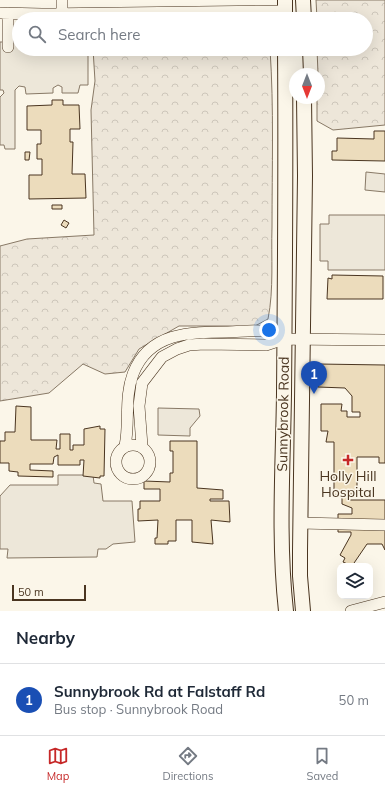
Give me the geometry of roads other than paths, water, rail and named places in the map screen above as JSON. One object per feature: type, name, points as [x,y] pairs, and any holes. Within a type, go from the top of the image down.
[{"type":"main road","points":[[303,0],[304,12]]},
{"type":"main road","name":"Sunnybrook Road","points":[[285,56],[286,147],[282,500],[286,611]]},
{"type":"main road","points":[[295,56],[296,68]]},
{"type":"main road","points":[[304,56],[304,68]]},
{"type":"main road","name":"Sunnybrook Road","points":[[303,611],[300,576],[300,523],[305,176],[304,104]]},
{"type":"street","points":[[62,0],[62,12]]},
{"type":"street","points":[[4,13],[8,48]]},
{"type":"street","points":[[125,446],[127,436],[127,395],[133,374],[142,356],[157,344],[175,335],[196,332],[266,332],[284,339]]},
{"type":"street","points":[[142,446],[130,444],[125,446],[118,453],[115,463],[119,472],[131,479],[142,477],[150,467],[149,455],[142,446],[139,406],[142,383],[162,357],[189,345],[266,345],[284,339],[385,340]]},
{"type":"street","points":[[300,523],[385,525]]},
{"type":"street","points":[[351,611],[367,610],[385,602]]},
{"type":"place","name":"Sunnybrook Rd at Falstaff Rd","points":[[314,394]]},
{"type":"place","name":"Holly Hill Hospital","points":[[348,460]]}]
